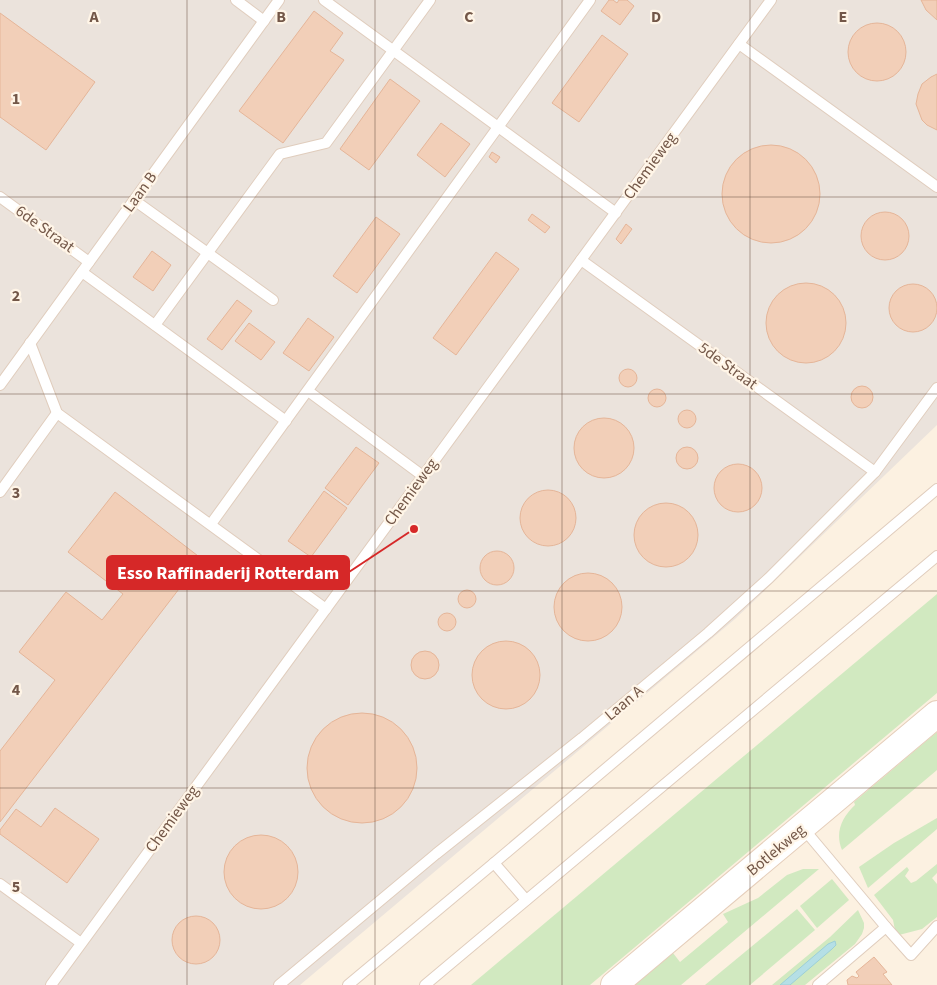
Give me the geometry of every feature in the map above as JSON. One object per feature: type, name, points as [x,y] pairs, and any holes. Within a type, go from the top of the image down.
[{"type":"main road","name":"Botlekweg","points":[[614,985],[937,714]]},
{"type":"lane","points":[[236,0],[264,21]]},
{"type":"lane","name":"Laan B","points":[[0,385],[279,0]]},
{"type":"lane","points":[[324,0],[616,212]]},
{"type":"lane","points":[[155,325],[280,154],[326,143],[430,0]]},
{"type":"lane","points":[[211,524],[590,0]]},
{"type":"lane","name":"Chemieweg","points":[[51,985],[772,0]]},
{"type":"lane","points":[[740,44],[937,187]]},
{"type":"lane","name":"6de Straat","points":[[0,197],[89,262]]},
{"type":"lane","points":[[134,200],[273,300]]},
{"type":"lane","name":"5de Straat","points":[[582,260],[876,472]]},
{"type":"lane","points":[[82,272],[286,421]]},
{"type":"lane","points":[[30,343],[57,413],[326,609]]},
{"type":"lane","name":"Laan A","points":[[279,985],[436,854],[582,738],[708,633],[769,578],[876,472],[937,388]]},
{"type":"lane","points":[[308,391],[423,476]]},
{"type":"lane","points":[[0,492],[57,413]]},
{"type":"lane","points":[[348,985],[937,488]]},
{"type":"lane","points":[[424,985],[937,556]]},
{"type":"lane","points":[[802,828],[911,955],[937,926]]},
{"type":"lane","points":[[494,863],[526,900]]},
{"type":"lane","points":[[0,884],[81,944]]},
{"type":"lane","points":[[818,985],[886,927]]},
{"type":"shaded area","points":[[0,0],[937,0],[937,425],[735,619],[300,985],[0,985]]},
{"type":"green space","points":[[937,594],[937,693],[590,985],[471,985]]},
{"type":"green space","points":[[937,732],[937,770],[842,850],[839,832],[843,820],[855,805],[854,802]]},
{"type":"green space","points":[[937,818],[937,829],[868,888],[859,867],[894,843]]},
{"type":"green space","points":[[937,864],[937,873],[932,878],[937,884],[937,917],[922,929],[899,935],[895,930],[893,920],[874,895],[907,867],[909,870],[905,876],[911,883]]},
{"type":"green space","points":[[803,869],[819,869],[681,985],[634,985],[673,953],[680,962],[728,922],[723,914],[758,898],[787,875]]},
{"type":"green space","points":[[832,879],[849,900],[817,928],[800,906]]},
{"type":"green space","points":[[797,909],[815,930],[750,985],[705,985]]},
{"type":"green space","points":[[858,910],[864,923],[864,928],[855,944],[805,985],[772,985],[830,937]]},
{"type":"water","points":[[835,941],[836,945],[832,949],[790,985],[780,985],[828,944]]},
{"type":"building","points":[[609,0],[617,3],[619,0],[627,0],[634,6],[620,25],[601,11]]},
{"type":"building","points":[[921,0],[937,0],[937,20],[926,10]]},
{"type":"building","points":[[314,11],[343,33],[330,51],[344,60],[283,143],[239,111]]},
{"type":"building","points":[[0,13],[95,82],[46,150],[0,117]]},
{"type":"building","points":[[871,23],[883,23],[898,31],[906,46],[906,58],[898,73],[883,81],[871,81],[856,73],[848,58],[848,46],[856,31]]},
{"type":"building","points":[[602,35],[628,54],[579,122],[552,103]]},
{"type":"building","points":[[937,74],[937,130],[922,120],[916,104],[922,84]]},
{"type":"building","points":[[390,79],[420,101],[369,170],[340,149]]},
{"type":"building","points":[[441,123],[470,144],[445,177],[417,155]]},
{"type":"building","points":[[771,145],[790,149],[805,160],[816,175],[820,194],[816,213],[805,228],[790,239],[771,243],[752,239],[737,228],[726,213],[722,194],[726,175],[737,160],[752,149]]},
{"type":"building","points":[[492,152],[500,157],[496,163],[489,157]]},
{"type":"building","points":[[880,212],[890,212],[902,219],[909,231],[909,241],[902,253],[890,260],[880,260],[872,256],[865,249],[861,241],[861,231],[865,223],[872,216]]},
{"type":"building","points":[[532,214],[550,227],[545,233],[528,220]]},
{"type":"building","points":[[376,217],[400,234],[357,293],[333,276]]},
{"type":"building","points":[[626,224],[632,229],[621,244],[616,239]]},
{"type":"building","points":[[152,251],[171,265],[153,291],[133,277]]},
{"type":"building","points":[[496,252],[519,269],[456,355],[433,338]]},
{"type":"building","points":[[806,283],[821,286],[834,295],[843,308],[846,323],[843,338],[834,351],[821,360],[806,363],[791,360],[778,351],[769,338],[766,323],[769,308],[778,295],[791,286]]},
{"type":"building","points":[[908,284],[918,284],[930,291],[937,303],[937,313],[930,325],[918,332],[908,332],[900,328],[893,321],[889,313],[889,303],[893,295],[900,288]]},
{"type":"building","points":[[237,300],[252,311],[222,350],[207,339]]},
{"type":"building","points":[[308,318],[334,337],[309,371],[283,353]]},
{"type":"building","points":[[249,323],[275,342],[261,360],[235,341]]},
{"type":"building","points":[[624,369],[632,369],[637,374],[635,385],[624,387],[619,382],[619,374]]},
{"type":"building","points":[[862,386],[870,389],[873,397],[870,405],[862,408],[854,405],[851,397],[854,389]]},
{"type":"building","points":[[657,389],[665,394],[666,398],[661,406],[657,407],[649,402],[648,398],[653,390]]},
{"type":"building","points":[[683,410],[691,410],[696,415],[694,426],[683,428],[678,423],[678,415]]},
{"type":"building","points":[[604,418],[621,423],[629,431],[634,448],[629,465],[621,473],[604,478],[587,473],[579,465],[574,448],[579,431],[587,423]]},
{"type":"building","points":[[356,447],[379,463],[348,505],[325,488]]},
{"type":"building","points":[[687,447],[695,450],[698,458],[695,466],[687,469],[679,466],[676,458],[679,450]]},
{"type":"building","points":[[733,464],[743,464],[755,471],[762,483],[762,493],[755,505],[743,512],[733,512],[725,508],[718,501],[714,493],[714,483],[718,475],[725,468]]},
{"type":"building","points":[[543,490],[553,490],[568,498],[574,507],[576,518],[574,529],[568,538],[553,546],[543,546],[532,541],[525,534],[520,523],[520,513],[525,502],[532,495]]},
{"type":"building","points":[[324,491],[347,508],[311,557],[288,541]]},
{"type":"building","points":[[115,492],[202,559],[0,822],[0,751],[55,680],[19,652],[66,592],[102,620],[123,594],[68,552]]},
{"type":"building","points":[[666,503],[684,509],[692,517],[698,535],[692,553],[684,561],[666,567],[648,561],[640,553],[634,535],[640,517],[648,509]]},
{"type":"building","points":[[497,551],[509,556],[514,568],[509,580],[497,585],[485,580],[480,568],[485,556]]},
{"type":"building","points":[[588,573],[601,576],[612,583],[619,594],[622,607],[619,620],[612,631],[601,638],[588,641],[575,638],[564,631],[557,620],[554,607],[557,594],[564,583],[575,576]]},
{"type":"building","points":[[467,590],[475,595],[476,599],[471,607],[467,608],[459,603],[458,599],[463,591]]},
{"type":"building","points":[[443,613],[451,613],[456,618],[454,629],[443,631],[438,626],[438,618]]},
{"type":"building","points":[[506,641],[519,644],[530,651],[537,662],[540,675],[537,688],[530,699],[519,706],[506,709],[493,706],[482,699],[475,688],[472,675],[475,662],[482,651],[493,644]]},
{"type":"building","points":[[425,651],[435,655],[439,665],[435,675],[425,679],[415,675],[411,665],[415,655]]},
{"type":"building","points":[[362,713],[383,717],[401,729],[413,747],[417,768],[413,789],[401,807],[383,819],[362,823],[341,819],[323,807],[311,789],[307,768],[311,747],[323,729],[341,717]]},
{"type":"building","points":[[55,808],[99,839],[67,883],[0,834],[0,830],[16,809],[41,827]]},
{"type":"building","points":[[261,835],[282,841],[292,851],[298,872],[292,893],[282,903],[261,909],[240,903],[230,893],[224,872],[230,851],[240,841]]},
{"type":"building","points":[[191,916],[201,916],[213,923],[220,935],[220,945],[213,957],[201,964],[191,964],[183,960],[176,953],[172,945],[172,935],[176,927],[183,920]]},
{"type":"building","points":[[874,957],[887,972],[883,974],[892,985],[848,985],[847,980],[852,976],[857,978],[859,976],[856,972]]},
{"type":"place","name":"Esso Rafﬁnaderij Rotterdam","points":[[414,529]]}]
